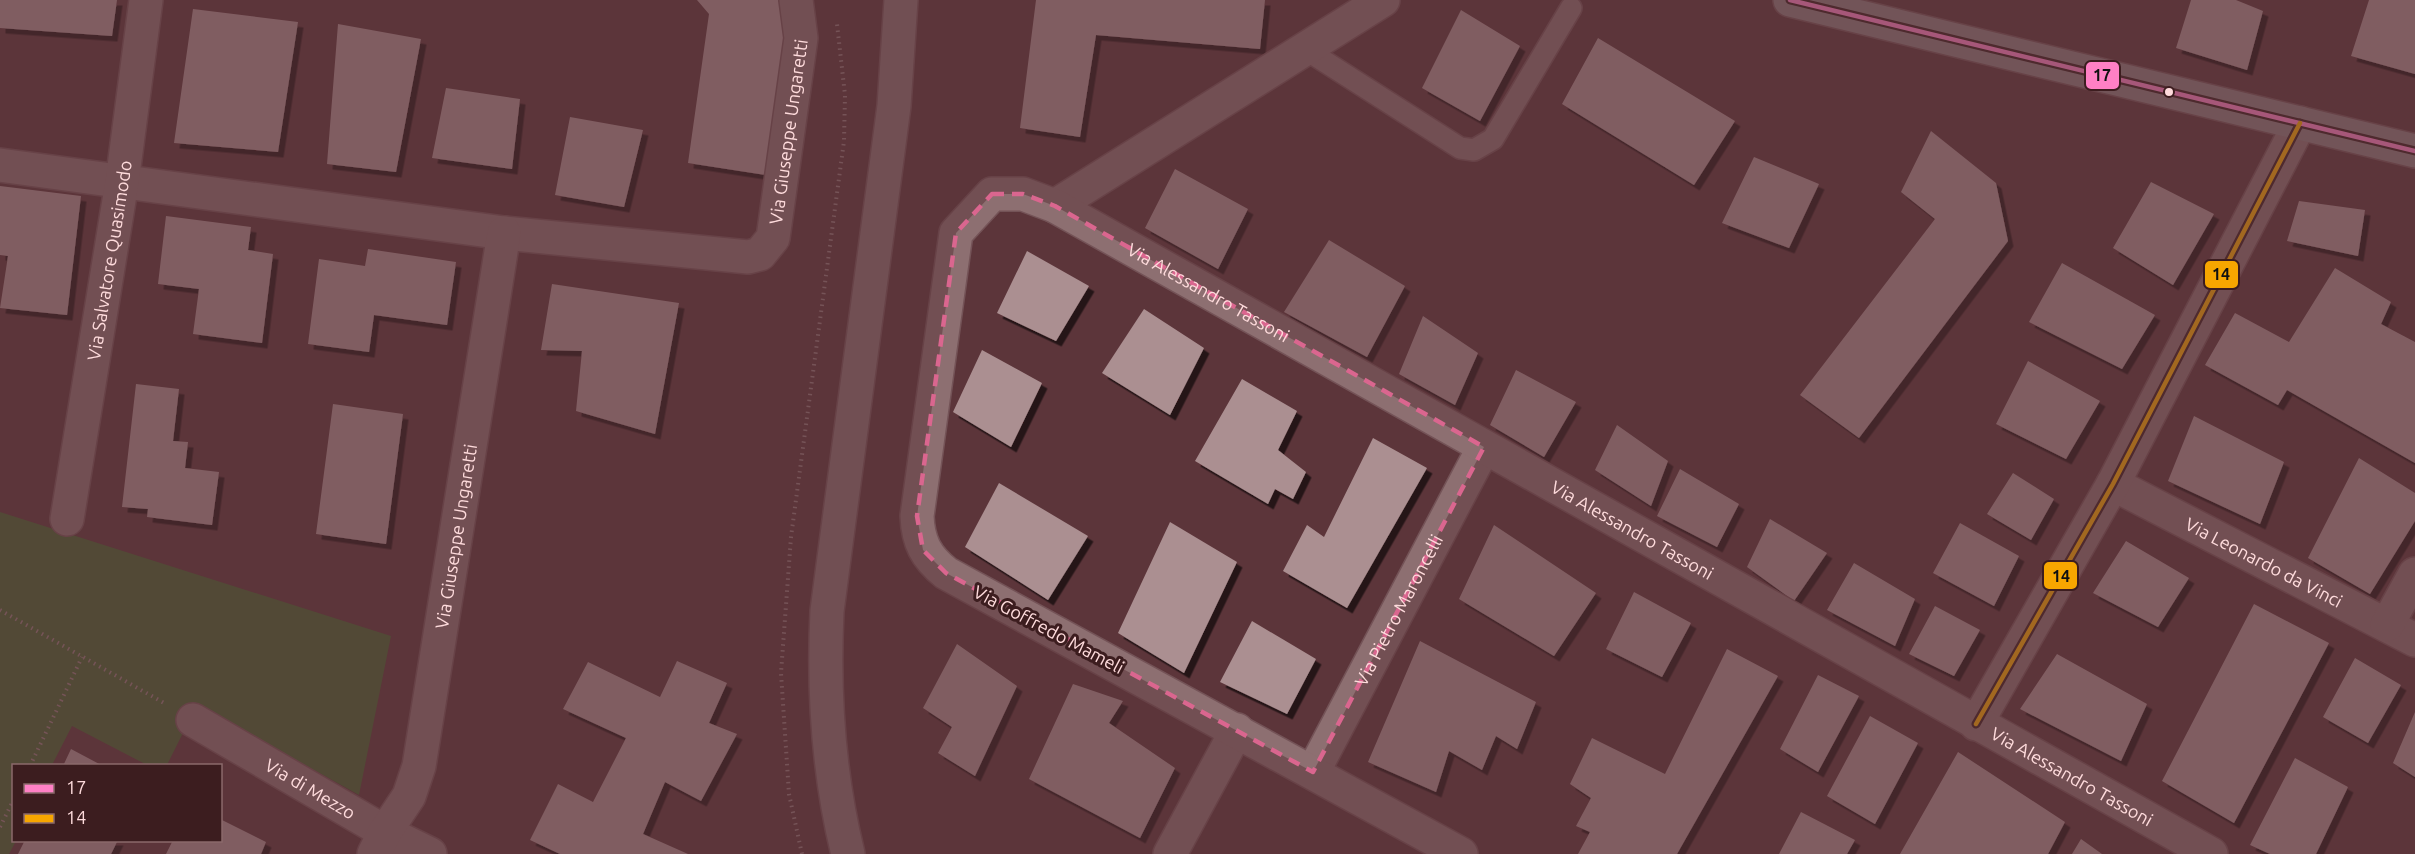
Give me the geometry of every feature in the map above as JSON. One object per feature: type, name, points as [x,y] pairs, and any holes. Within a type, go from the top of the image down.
[{"type":"main road","points":[[848,854],[836,808],[826,727],[824,674],[827,611],[894,106],[901,0]]},
{"type":"main road","points":[[1790,0],[2415,151]]},
{"type":"street","name":"Via Salvatore Quasimodo","points":[[67,519],[122,182],[146,0]]},
{"type":"street","name":"Via Giuseppe Ungaretti","points":[[0,165],[504,233],[748,257],[760,254],[773,238],[801,38],[796,0]]},
{"type":"street","points":[[1055,206],[1383,0]]},
{"type":"street","points":[[1976,724],[2113,484],[2300,123]]},
{"type":"street","name":"Via Alessandro Tassoni","points":[[956,234],[992,194],[1023,194],[1055,206],[2211,854]]},
{"type":"street","name":"Via Giuseppe Ungaretti","points":[[380,843],[409,796],[419,766],[504,233]]},
{"type":"street","name":"Via Goffredo Mameli","points":[[956,234],[917,516],[917,533],[923,550],[946,573],[1461,854]]},
{"type":"street","name":"Via Pietro Maroncelli","points":[[1313,772],[1484,447]]},
{"type":"street","name":"Via Leonardo da Vinci","points":[[2113,484],[2401,633]]},
{"type":"street","points":[[2401,633],[2415,574]]},
{"type":"street","name":"Via di Mezzo","points":[[193,720],[380,843],[430,854]]},
{"type":"street","points":[[1170,854],[1237,730]]},
{"type":"lane","points":[[1305,49],[1460,148],[1474,150],[1493,139],[1571,8]]},
{"type":"path","points":[[802,854],[789,794],[781,673],[791,537],[844,141],[846,95],[836,19]]},
{"type":"path","points":[[0,610],[193,720]]},
{"type":"path","points":[[30,764],[82,657]]},
{"type":"path","points":[[0,827],[12,803]]},
{"type":"highlighted area","points":[[992,194],[1023,194],[1055,206],[1484,447],[1313,772],[946,573],[923,550],[917,516],[956,233]]},
{"type":"green space","points":[[0,512],[391,636],[359,795],[197,705],[168,764],[145,764],[72,726],[53,764],[12,764],[12,842],[15,842],[9,854],[0,854]]},
{"type":"building","points":[[0,0],[117,0],[112,36],[0,28]]},
{"type":"building","points":[[697,0],[784,0],[788,23],[766,175],[688,163],[709,14]]},
{"type":"building","points":[[1036,0],[1265,0],[1260,49],[1096,35],[1080,137],[1020,128]]},
{"type":"building","points":[[2191,0],[2236,0],[2263,11],[2247,70],[2176,48]]},
{"type":"building","points":[[2369,0],[2415,0],[2415,74],[2351,56]]},
{"type":"building","points":[[193,9],[298,22],[278,152],[174,143]]},
{"type":"building","points":[[1461,10],[1520,46],[1480,121],[1422,88]]},
{"type":"building","points":[[338,24],[421,39],[396,172],[327,164]]},
{"type":"building","points":[[1598,38],[1735,121],[1694,185],[1562,104]]},
{"type":"building","points":[[446,88],[520,99],[512,169],[432,158]]},
{"type":"building","points":[[570,117],[643,130],[624,207],[555,195]]},
{"type":"building","points":[[1931,131],[1996,183],[2008,241],[1859,438],[1800,395],[1935,219],[1901,192]]},
{"type":"building","points":[[1754,157],[1819,184],[1789,248],[1722,223]]},
{"type":"building","points":[[1175,169],[1248,209],[1218,269],[1145,228]]},
{"type":"building","points":[[2151,182],[2214,214],[2173,285],[2113,248]]},
{"type":"building","points":[[0,186],[81,196],[67,315],[0,308],[8,256],[0,255]]},
{"type":"building","points":[[2299,201],[2365,210],[2358,256],[2287,241]]},
{"type":"building","points":[[166,216],[251,227],[248,250],[273,254],[262,343],[193,334],[199,289],[158,284]]},
{"type":"building","points":[[1329,240],[1405,286],[1367,357],[1284,312]]},
{"type":"building","points":[[368,249],[456,262],[447,325],[374,315],[369,352],[308,344],[319,259],[365,266]]},
{"type":"building","points":[[1027,251],[1089,286],[1056,341],[997,313]]},
{"type":"building","points":[[2062,263],[2155,315],[2122,369],[2029,322]]},
{"type":"building","points":[[2335,268],[2391,302],[2381,324],[2415,342],[2415,463],[2287,390],[2278,405],[2205,365],[2235,313],[2289,342]]},
{"type":"building","points":[[552,284],[679,303],[655,434],[576,411],[582,351],[541,350]]},
{"type":"building","points":[[1144,309],[1204,348],[1170,415],[1102,373]]},
{"type":"building","points":[[1423,316],[1478,353],[1455,405],[1399,374]]},
{"type":"building","points":[[982,350],[1042,383],[1011,447],[953,412]]},
{"type":"building","points":[[2028,361],[2100,401],[2066,459],[1996,424]]},
{"type":"building","points":[[1516,370],[1576,402],[1544,457],[1490,425]]},
{"type":"building","points":[[1242,379],[1297,411],[1278,450],[1306,472],[1293,499],[1275,489],[1268,504],[1195,461]]},
{"type":"building","points":[[136,384],[179,389],[173,441],[188,442],[185,468],[219,472],[212,525],[147,517],[148,509],[122,507]]},
{"type":"building","points":[[333,404],[403,414],[386,544],[316,534]]},
{"type":"building","points":[[2194,416],[2284,462],[2260,524],[2168,481]]},
{"type":"building","points":[[1617,425],[1668,461],[1651,506],[1595,470]]},
{"type":"building","points":[[1373,438],[1427,468],[1347,608],[1283,571],[1307,525],[1324,537]]},
{"type":"building","points":[[2359,458],[2415,493],[2415,521],[2370,594],[2308,558]]},
{"type":"building","points":[[1680,469],[1739,504],[1717,547],[1657,516]]},
{"type":"building","points":[[2013,473],[2054,499],[2031,540],[1987,514]]},
{"type":"building","points":[[999,483],[1088,536],[1048,600],[965,547]]},
{"type":"building","points":[[1770,519],[1827,553],[1794,601],[1747,567]]},
{"type":"building","points":[[1170,522],[1237,562],[1184,673],[1118,633]]},
{"type":"building","points":[[1960,523],[2019,556],[1994,606],[1933,573]]},
{"type":"building","points":[[1494,525],[1596,593],[1554,656],[1459,599]]},
{"type":"building","points":[[2126,541],[2189,578],[2158,627],[2093,593]]},
{"type":"building","points":[[1854,563],[1915,599],[1895,646],[1827,610]]},
{"type":"building","points":[[1634,592],[1691,623],[1662,677],[1606,649]]},
{"type":"building","points":[[2254,604],[2329,643],[2234,823],[2162,781]]},
{"type":"building","points":[[1935,606],[1980,630],[1954,676],[1909,654]]},
{"type":"building","points":[[1252,621],[1316,659],[1287,714],[1220,682]]},
{"type":"building","points":[[1420,641],[1536,702],[1517,749],[1496,736],[1482,770],[1449,751],[1436,792],[1368,762]]},
{"type":"building","points":[[957,644],[1017,686],[975,776],[938,753],[952,727],[923,708]]},
{"type":"building","points":[[1727,649],[1778,676],[1677,854],[1578,854],[1590,832],[1576,826],[1591,798],[1570,784],[1592,738],[1665,774]]},
{"type":"building","points":[[2057,654],[2147,704],[2121,761],[2020,709]]},
{"type":"building","points":[[2355,658],[2401,685],[2368,743],[2323,717]]},
{"type":"building","points":[[677,661],[727,683],[709,723],[737,734],[701,801],[665,782],[643,834],[688,854],[560,854],[530,840],[558,784],[593,802],[626,738],[563,709],[588,662],[660,697]]},
{"type":"building","points":[[1818,675],[1859,696],[1818,772],[1780,749]]},
{"type":"building","points":[[1073,684],[1123,701],[1109,723],[1175,768],[1140,838],[1029,779]]},
{"type":"building","points":[[2415,712],[2415,777],[2393,763]]},
{"type":"building","points":[[1870,716],[1918,743],[1875,824],[1827,796]]},
{"type":"building","points":[[71,749],[99,764],[64,764]]},
{"type":"building","points":[[1958,752],[2065,822],[2048,854],[1900,854]]},
{"type":"building","points":[[2295,758],[2348,787],[2316,854],[2270,854],[2250,845]]},
{"type":"building","points":[[1801,812],[1855,840],[1847,854],[1779,854]]},
{"type":"building","points":[[222,820],[266,842],[261,854],[166,854],[172,842],[222,842]]},
{"type":"building","points":[[2081,839],[2102,854],[2072,854]]},
{"type":"building","points":[[24,842],[117,842],[111,854],[18,854]]},
{"type":"transit line","name":"17","points":[[1790,0],[2415,151]]},
{"type":"transit line","name":"14","points":[[1976,724],[2113,484],[2300,123]]}]
